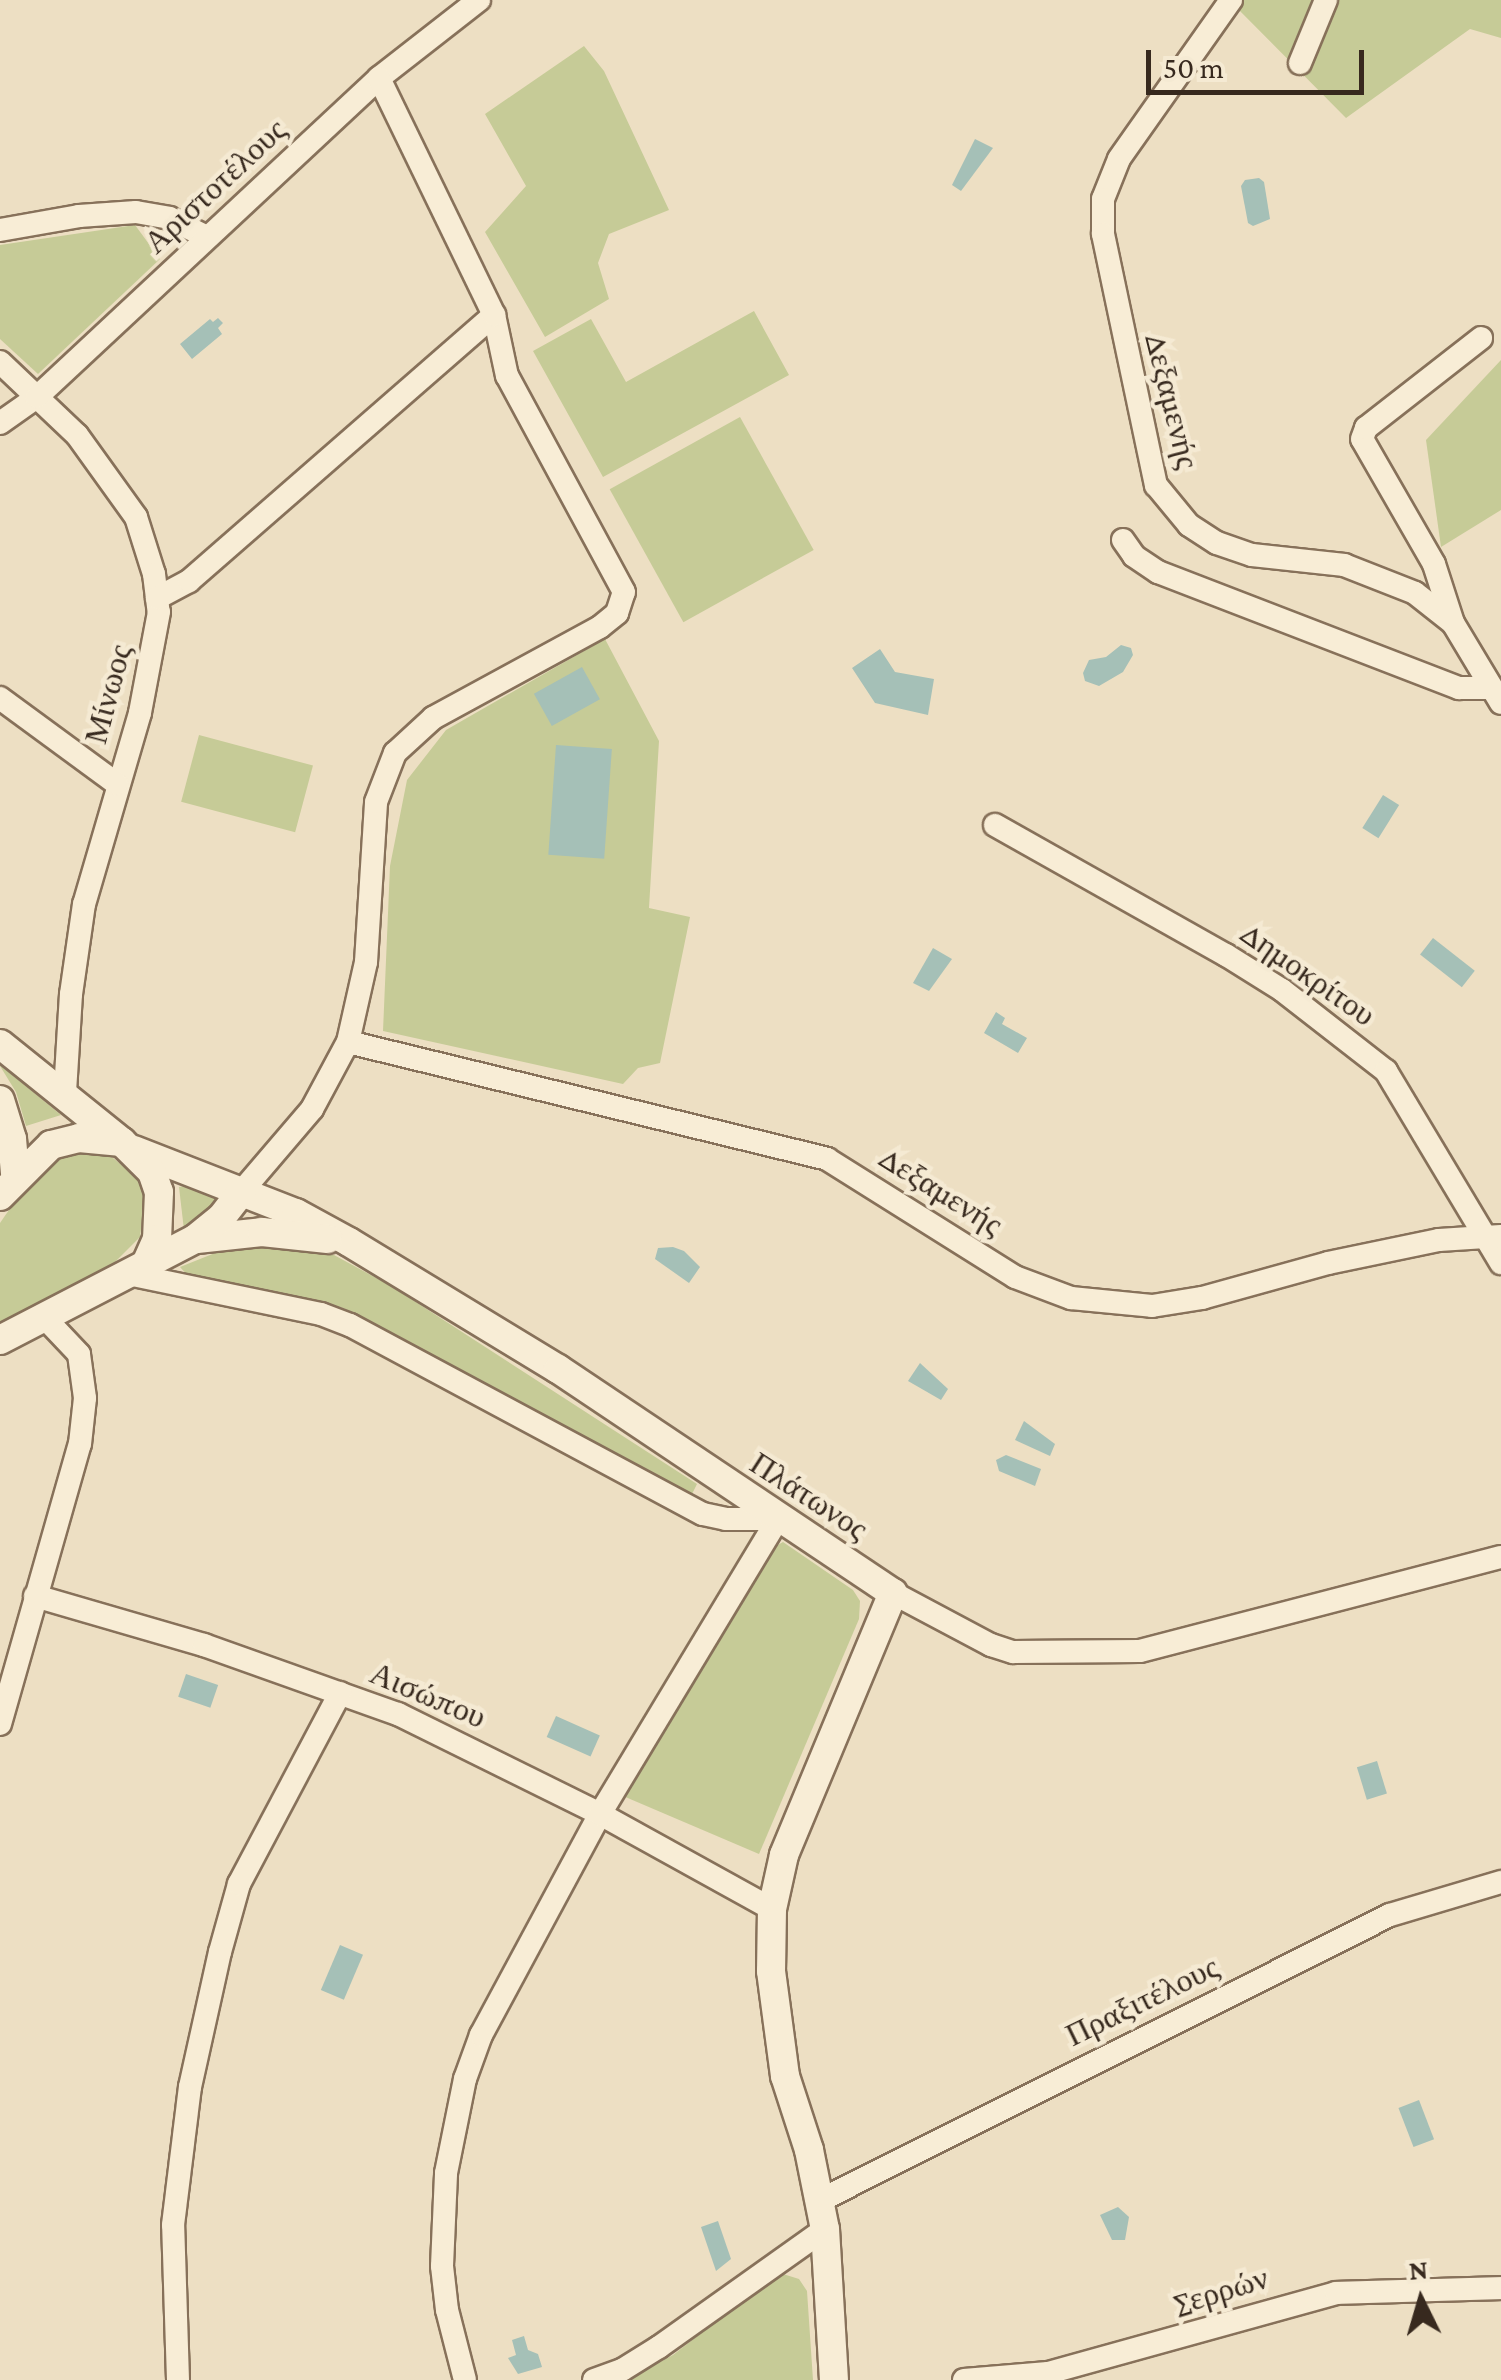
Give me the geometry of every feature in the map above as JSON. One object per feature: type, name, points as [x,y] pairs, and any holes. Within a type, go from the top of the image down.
[{"type":"street","name":"Αριστοτέλους","points":[[0,423],[37,397],[379,78],[479,0]]},
{"type":"street","name":"Δεξαμενής","points":[[1230,0],[1119,159],[1103,200],[1106,254],[1156,485],[1189,525],[1217,543],[1252,555],[1344,564],[1415,593],[1453,623],[1496,695]]},
{"type":"street","points":[[1300,64],[1326,0]]},
{"type":"street","points":[[0,1340],[195,1239],[222,1218],[312,1109],[348,1042],[366,962],[376,802],[395,753],[433,718],[600,627],[621,606],[619,578],[507,376],[494,314],[379,78]]},
{"type":"street","points":[[0,230],[79,216],[136,212],[168,218],[207,238]]},
{"type":"street","points":[[157,598],[189,582],[494,314]]},
{"type":"street","points":[[1453,623],[1434,564],[1362,439],[1366,428],[1481,338]]},
{"type":"street","name":"Μίνωος","points":[[0,362],[77,436],[136,518],[148,550],[157,598],[150,672],[84,904],[70,994],[65,1092]]},
{"type":"street","points":[[1123,540],[1134,556],[1158,572],[1459,688],[1496,695]]},
{"type":"street","points":[[0,698],[117,784]]},
{"type":"street","name":"Δημοκρίτου","points":[[995,824],[1226,955],[1295,1000],[1386,1071],[1464,1205],[1494,1236],[1501,1262]]},
{"type":"street","name":"Δεξαμενής","points":[[348,1042],[827,1159],[1015,1277],[1072,1298],[1152,1306],[1202,1298],[1328,1264],[1439,1240],[1494,1236]]},
{"type":"street","points":[[0,1044],[65,1092],[152,1172],[159,1192],[157,1239],[137,1269]]},
{"type":"street","points":[[0,1100],[12,1140],[7,1186]]},
{"type":"street","points":[[7,1186],[51,1145],[79,1138],[128,1146]]},
{"type":"street","name":"Πλάτωνος","points":[[128,1146],[242,1191],[349,1242],[558,1369],[893,1593],[991,1645],[1014,1652],[1140,1651],[1501,1557]]},
{"type":"street","points":[[195,1239],[262,1232],[349,1242]]},
{"type":"street","points":[[137,1269],[322,1314],[350,1325],[703,1514],[726,1519],[778,1518]]},
{"type":"street","points":[[0,1724],[80,1444],[86,1378],[79,1354],[44,1317]]},
{"type":"street","points":[[464,2380],[447,2310],[442,2266],[453,2128],[481,2036],[600,1814],[778,1518]]},
{"type":"street","points":[[834,2380],[825,2229],[821,2200],[785,2076],[771,1971],[772,1909],[784,1854],[893,1593]]},
{"type":"street","name":"Αισώπου","points":[[36,1596],[204,1645],[340,1693],[456,1740],[772,1909]]},
{"type":"street","points":[[178,2380],[173,2226],[190,2087],[220,1952],[239,1884],[340,1693]]},
{"type":"street","name":"Πραξιτέλους","points":[[821,2200],[1390,1916],[1501,1882]]},
{"type":"street","points":[[594,2380],[622,2370],[658,2347],[825,2229]]},
{"type":"street","name":"Σερρών","points":[[964,2380],[1048,2373],[1336,2293],[1501,2288]]},
{"type":"green space","points":[[1229,0],[1501,0],[1501,38],[1470,29],[1346,118]]},
{"type":"green space","points":[[584,46],[604,71],[669,210],[609,234],[598,263],[609,299],[545,337],[485,232],[526,186],[485,114]]},
{"type":"green space","points":[[135,225],[160,259],[38,374],[0,339],[0,245]]},
{"type":"green space","points":[[754,311],[789,375],[603,477],[533,351],[591,319],[626,382]]},
{"type":"green space","points":[[1501,360],[1501,510],[1441,547],[1426,440]]},
{"type":"green space","points":[[740,417],[814,550],[683,622],[610,489]]},
{"type":"green space","points":[[605,639],[659,741],[649,908],[690,917],[660,1063],[638,1068],[623,1084],[383,1031],[390,866],[407,780],[446,730]]},
{"type":"green space","points":[[199,735],[313,766],[295,832],[181,802]]},
{"type":"green space","points":[[0,1065],[61,1115],[26,1126],[16,1092]]},
{"type":"green space","points":[[65,1150],[106,1152],[137,1178],[145,1197],[140,1237],[111,1266],[0,1325],[0,1223],[38,1168]]},
{"type":"green space","points":[[179,1187],[218,1198],[204,1218],[184,1230]]},
{"type":"green space","points":[[280,1245],[334,1255],[391,1286],[697,1484],[691,1496],[343,1308],[190,1278],[180,1267],[220,1251]]},
{"type":"green space","points":[[783,1542],[853,1590],[860,1601],[859,1619],[759,1854],[623,1796],[776,1546]]},
{"type":"green space","points":[[783,2274],[799,2279],[807,2291],[813,2380],[626,2380],[673,2355],[773,2277]]},
{"type":"water","points":[[975,139],[993,148],[961,191],[952,185]]},
{"type":"water","points":[[1259,178],[1264,182],[1270,219],[1253,226],[1248,223],[1241,186],[1245,180]]},
{"type":"water","points":[[218,318],[223,323],[218,328],[222,334],[192,359],[180,344],[210,319],[213,322]]},
{"type":"water","points":[[1121,645],[1131,648],[1133,655],[1123,672],[1099,686],[1085,681],[1083,673],[1089,660],[1106,657]]},
{"type":"water","points":[[880,649],[895,672],[934,679],[928,715],[875,703],[852,668]]},
{"type":"water","points":[[582,667],[600,699],[552,726],[534,694]]},
{"type":"water","points":[[556,745],[612,749],[604,859],[548,855]]},
{"type":"water","points":[[1383,795],[1399,805],[1378,838],[1362,828]]},
{"type":"water","points":[[1433,938],[1475,971],[1462,987],[1420,955]]},
{"type":"water","points":[[933,948],[952,959],[929,991],[913,983]]},
{"type":"water","points":[[996,1012],[1005,1018],[1002,1024],[1027,1038],[1018,1053],[984,1033]]},
{"type":"water","points":[[658,1248],[684,1251],[700,1267],[689,1283],[655,1259]]},
{"type":"water","points":[[920,1363],[948,1389],[941,1400],[908,1381]]},
{"type":"water","points":[[1024,1421],[1055,1444],[1050,1456],[1015,1440]]},
{"type":"water","points":[[1006,1455],[1041,1469],[1035,1486],[999,1471],[996,1460]]},
{"type":"water","points":[[186,1674],[218,1685],[210,1708],[178,1697]]},
{"type":"water","points":[[556,1716],[600,1736],[590,1757],[547,1737]]},
{"type":"water","points":[[1377,1761],[1387,1794],[1367,1800],[1357,1767]]},
{"type":"water","points":[[340,1945],[363,1955],[344,2000],[321,1990]]},
{"type":"water","points":[[1419,2100],[1434,2139],[1414,2147],[1398,2108]]},
{"type":"water","points":[[1118,2207],[1129,2217],[1125,2240],[1112,2240],[1100,2215]]},
{"type":"water","points":[[718,2221],[731,2259],[716,2271],[701,2227]]},
{"type":"water","points":[[524,2336],[528,2350],[538,2354],[542,2367],[518,2374],[508,2358],[516,2355],[512,2340]]}]
